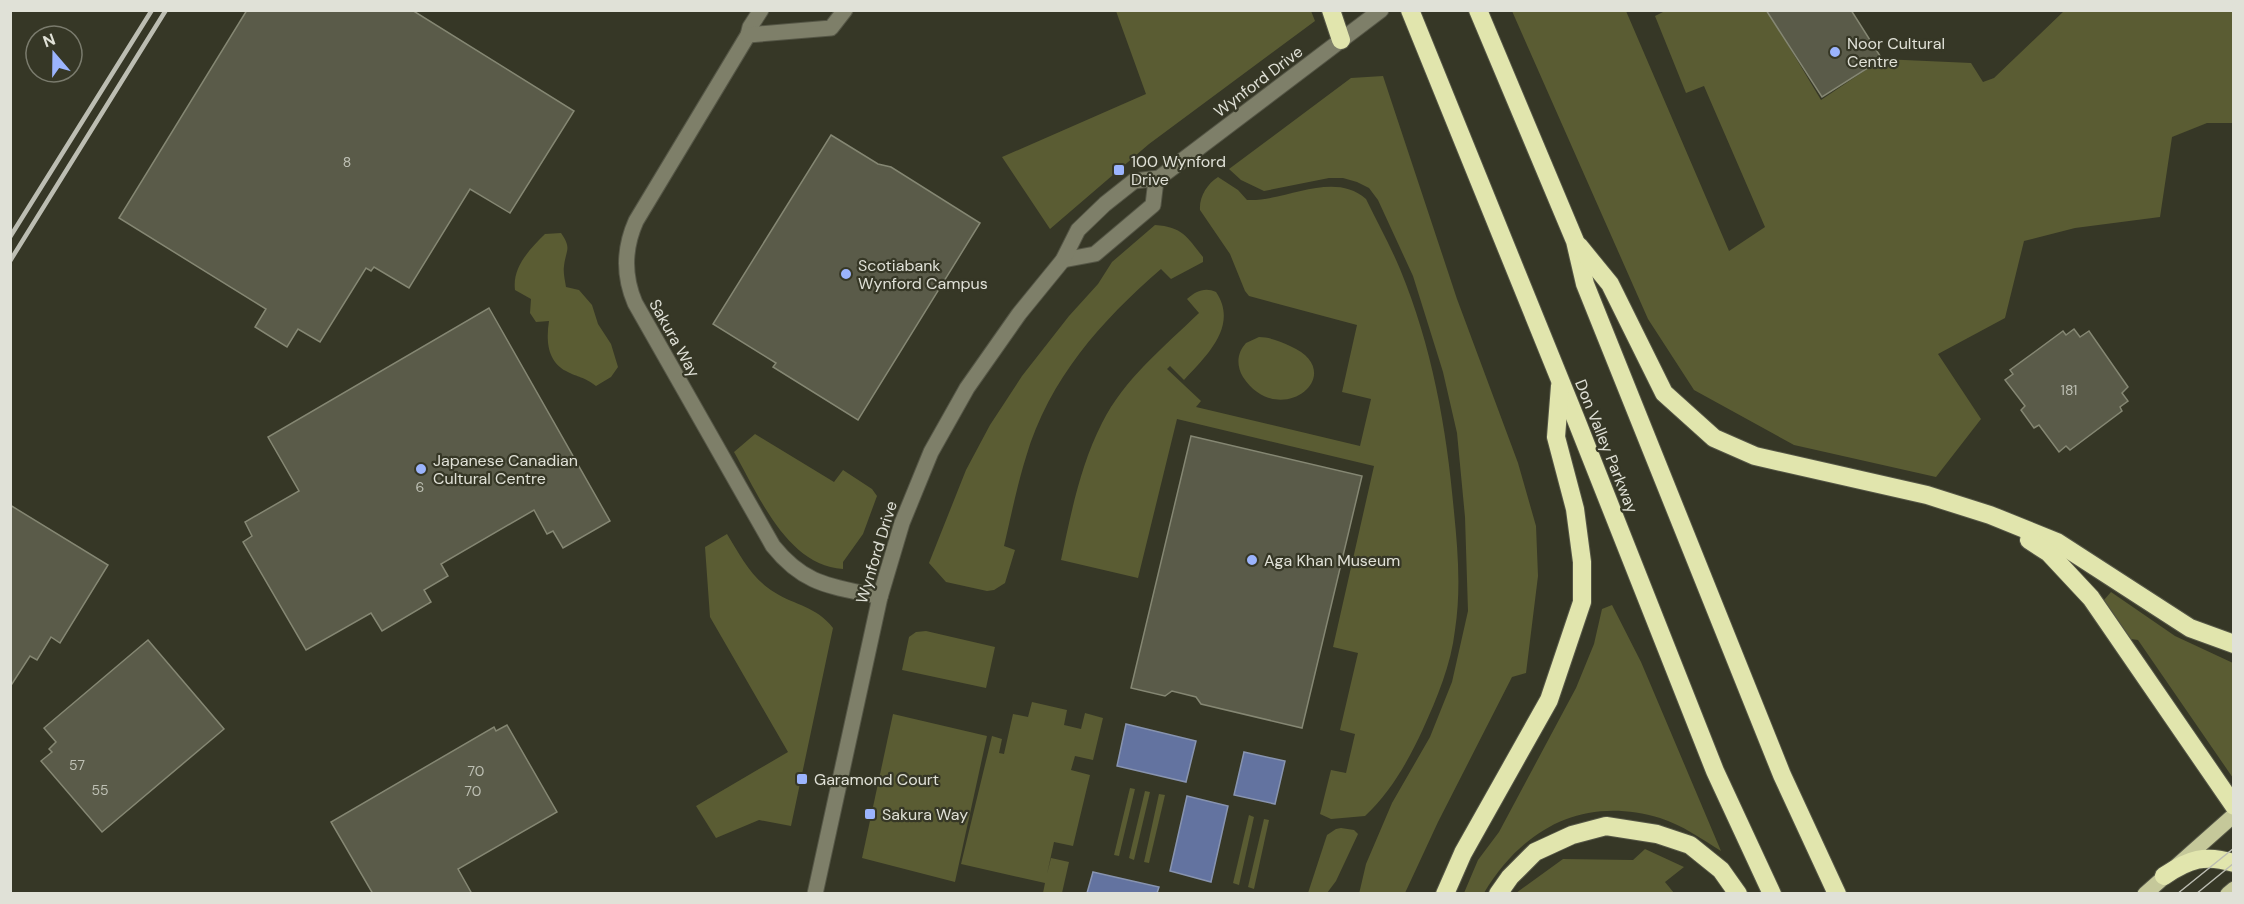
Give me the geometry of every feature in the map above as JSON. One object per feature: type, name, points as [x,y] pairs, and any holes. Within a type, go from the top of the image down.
[{"type":"highway","points":[[1331,10],[1341,40]]},
{"type":"highway","name":"Don Valley Parkway","points":[[1410,10],[1715,771],[1772,894]]},
{"type":"highway","points":[[1478,10],[1575,241],[1585,284],[1782,775],[1837,894]]},
{"type":"highway","points":[[1575,241],[1610,284],[1664,393],[1714,438],[1755,456],[1927,495],[1990,515],[2057,542],[2190,628],[2234,644]]},
{"type":"highway","points":[[1445,894],[1463,853],[1549,700],[1582,602],[1582,562],[1575,509],[1556,437],[1560,382]]},
{"type":"highway","points":[[1990,515],[2049,553],[2091,598],[2234,806]]},
{"type":"highway","points":[[1498,894],[1510,877],[1535,852],[1572,835],[1606,826],[1657,834],[1690,845],[1721,870],[1738,894]]},
{"type":"highway","points":[[2164,876],[2181,864],[2200,858],[2220,859],[2234,863]]},
{"type":"main road","points":[[2145,894],[2234,815]]},
{"type":"main road","points":[[2228,894],[2234,889]]},
{"type":"street","name":"Sakura Way","points":[[761,10],[636,221],[627,249],[627,278],[635,303],[770,542],[781,557],[799,572],[819,583],[880,597]]},
{"type":"street","points":[[748,35],[831,28],[845,10]]},
{"type":"street","name":"Wynford Drive","points":[[815,894],[880,597],[902,522],[931,452],[967,388],[1018,315],[1063,260],[1078,230],[1105,204],[1134,181],[1156,180],[1381,10]]},
{"type":"street","points":[[1063,260],[1095,254],[1152,205],[1156,180]]},
{"type":"green space","points":[[1116,11],[1311,11],[1315,21],[1149,144],[1050,229],[1002,157],[1146,94]]},
{"type":"green space","points":[[1512,11],[1626,11],[1729,251],[1765,227],[1704,86],[1686,93],[1655,16],[1665,11],[1773,11],[1788,45],[1821,100],[1882,59],[1971,63],[1983,82],[1994,78],[2064,11],[2233,11],[2233,123],[2207,123],[2172,137],[2160,217],[2075,228],[2024,241],[2005,318],[1938,354],[1981,419],[1936,477],[1794,445],[1694,390],[1648,319]]},
{"type":"green space","points":[[1383,76],[1457,299],[1518,463],[1536,526],[1538,576],[1526,673],[1512,677],[1438,822],[1405,893],[1359,894],[1366,864],[1392,803],[1430,737],[1452,682],[1468,611],[1465,517],[1457,433],[1443,372],[1413,276],[1378,200],[1369,188],[1343,178],[1329,178],[1264,191],[1241,180],[1229,169],[1351,78]]},
{"type":"green space","points":[[1218,177],[1238,190],[1247,200],[1277,197],[1324,187],[1339,187],[1353,191],[1366,199],[1396,260],[1411,298],[1429,358],[1442,419],[1451,481],[1457,541],[1457,615],[1453,643],[1443,681],[1417,741],[1391,786],[1365,816],[1331,819],[1320,814],[1331,770],[1346,773],[1355,734],[1340,730],[1358,653],[1333,647],[1374,466],[1177,419],[1138,578],[1061,560],[1082,473],[1102,423],[1133,378],[1199,313],[1187,299],[1197,292],[1208,290],[1216,292],[1224,317],[1222,328],[1210,351],[1184,380],[1170,366],[1167,369],[1201,401],[1196,407],[1360,446],[1371,399],[1342,392],[1357,325],[1249,296],[1230,254],[1200,210],[1204,191]]},
{"type":"green space","points":[[1155,225],[1172,228],[1184,234],[1203,257],[1203,262],[1171,279],[1161,269],[1098,331],[1063,377],[1036,429],[1023,468],[1004,546],[1015,550],[1005,583],[994,590],[987,591],[946,582],[929,563],[966,470],[990,425],[1022,376],[1069,316],[1098,284],[1112,262]]},
{"type":"green space","points":[[561,233],[567,246],[564,269],[566,287],[579,290],[592,305],[598,324],[611,344],[618,367],[611,377],[596,386],[566,371],[555,362],[548,343],[549,321],[536,322],[530,313],[531,299],[515,290],[516,274],[528,252],[545,234]]},
{"type":"green space","points":[[1259,337],[1282,342],[1307,357],[1314,370],[1312,382],[1303,392],[1290,398],[1274,399],[1258,393],[1243,377],[1238,364],[1239,355],[1246,343]]},
{"type":"green space","points":[[755,434],[834,482],[843,470],[872,489],[877,496],[863,534],[843,562],[843,569],[823,565],[806,555],[790,542],[764,507],[734,452]]},
{"type":"green space","points":[[727,534],[747,566],[766,587],[820,615],[833,628],[791,826],[759,820],[716,838],[696,806],[788,752],[710,617],[705,547]]},
{"type":"green space","points":[[2111,592],[2175,636],[2233,663],[2233,778],[2138,640],[2131,639],[2104,600]]},
{"type":"green space","points":[[1612,605],[1641,662],[1721,851],[1684,828],[1660,818],[1632,812],[1606,811],[1581,814],[1558,822],[1517,851],[1484,893],[1464,893],[1478,860],[1499,832],[1576,688],[1594,644],[1602,609]]},
{"type":"green space","points":[[926,631],[995,647],[986,688],[902,670],[909,637],[916,632]]},
{"type":"green space","points":[[1032,702],[1067,710],[1064,725],[1081,729],[1085,713],[1103,718],[1093,760],[1075,756],[1071,770],[1090,775],[1073,846],[1054,842],[1047,874],[1051,858],[1069,862],[1062,893],[1043,893],[1045,883],[961,864],[992,736],[1002,739],[999,753],[1004,754],[1013,714],[1028,717]]},
{"type":"green space","points":[[893,714],[987,736],[955,882],[862,858]]},
{"type":"green space","points":[[1130,788],[1135,789],[1119,856],[1114,855]]},
{"type":"green space","points":[[1145,791],[1150,792],[1134,860],[1129,858]]},
{"type":"green space","points":[[1159,794],[1165,795],[1149,863],[1144,862]]},
{"type":"green space","points":[[1249,815],[1254,817],[1239,885],[1233,883]]},
{"type":"green space","points":[[1264,819],[1269,820],[1254,889],[1248,887]]},
{"type":"green space","points":[[1341,828],[1354,830],[1358,834],[1336,881],[1327,893],[1308,893],[1327,835]]},
{"type":"green space","points":[[1645,849],[1684,867],[1665,882],[1674,893],[1516,893],[1563,859],[1633,860]]},
{"type":"water","points":[[1126,724],[1196,741],[1186,782],[1117,766]]},
{"type":"water","points":[[1244,752],[1285,761],[1275,804],[1234,795]]},
{"type":"water","points":[[1187,796],[1228,806],[1211,882],[1170,871]]},
{"type":"water","points":[[1093,872],[1159,887],[1157,893],[1087,893]]},
{"type":"building","points":[[247,10],[412,10],[574,111],[510,213],[470,189],[409,288],[374,267],[371,271],[366,268],[320,342],[298,329],[287,347],[255,327],[266,309],[119,218]]},
{"type":"building","name":"Noor Cultural Centre","points":[[1766,10],[1851,10],[1882,59],[1822,97]]},
{"type":"building","name":"Scotiabank Wynford Campus","points":[[831,135],[878,164],[891,167],[980,223],[858,420],[773,367],[776,363],[713,324]]},
{"type":"building","points":[[489,308],[610,521],[563,548],[553,531],[547,534],[534,510],[441,564],[448,576],[424,590],[431,602],[382,631],[371,613],[306,650],[243,542],[252,536],[245,522],[299,491],[268,437]]},
{"type":"building","points":[[2074,329],[2080,337],[2089,331],[2128,387],[2122,393],[2128,401],[2120,407],[2122,411],[2070,450],[2066,446],[2059,452],[2039,425],[2034,428],[2021,410],[2025,406],[2005,380],[2013,374],[2010,370],[2063,331],[2066,335]]},
{"type":"building","name":"Aga Khan Museum","points":[[1191,436],[1362,476],[1302,728],[1201,704],[1196,697],[1172,691],[1165,696],[1131,688]]},
{"type":"building","points":[[10,505],[108,565],[60,643],[51,637],[37,660],[30,656],[10,687]]},
{"type":"building","points":[[148,640],[224,729],[102,832],[41,761],[52,752],[49,749],[56,742],[44,728]]},
{"type":"building","points":[[507,725],[557,812],[458,869],[472,894],[373,894],[331,822],[494,727],[496,731]]},
{"type":"tram line","points":[[2177,894],[2234,848]]},
{"type":"tram line","points":[[2196,894],[2234,863]]},
{"type":"railway","points":[[10,237],[152,10]]},
{"type":"railway","points":[[10,261],[166,10]]},
{"type":"place","name":"Noor Cultural Centre","points":[[1835,52]]},
{"type":"place","name":"100 Wynford Drive","points":[[1119,170]]},
{"type":"place","name":"Scotiabank Wynford Campus","points":[[846,274]]},
{"type":"place","name":"Japanese Canadian Cultural Centre","points":[[421,469]]},
{"type":"place","name":"Aga Khan Museum","points":[[1252,560]]},
{"type":"place","name":"Garamond Court","points":[[802,779]]},
{"type":"place","name":"Sakura Way","points":[[870,814]]}]
